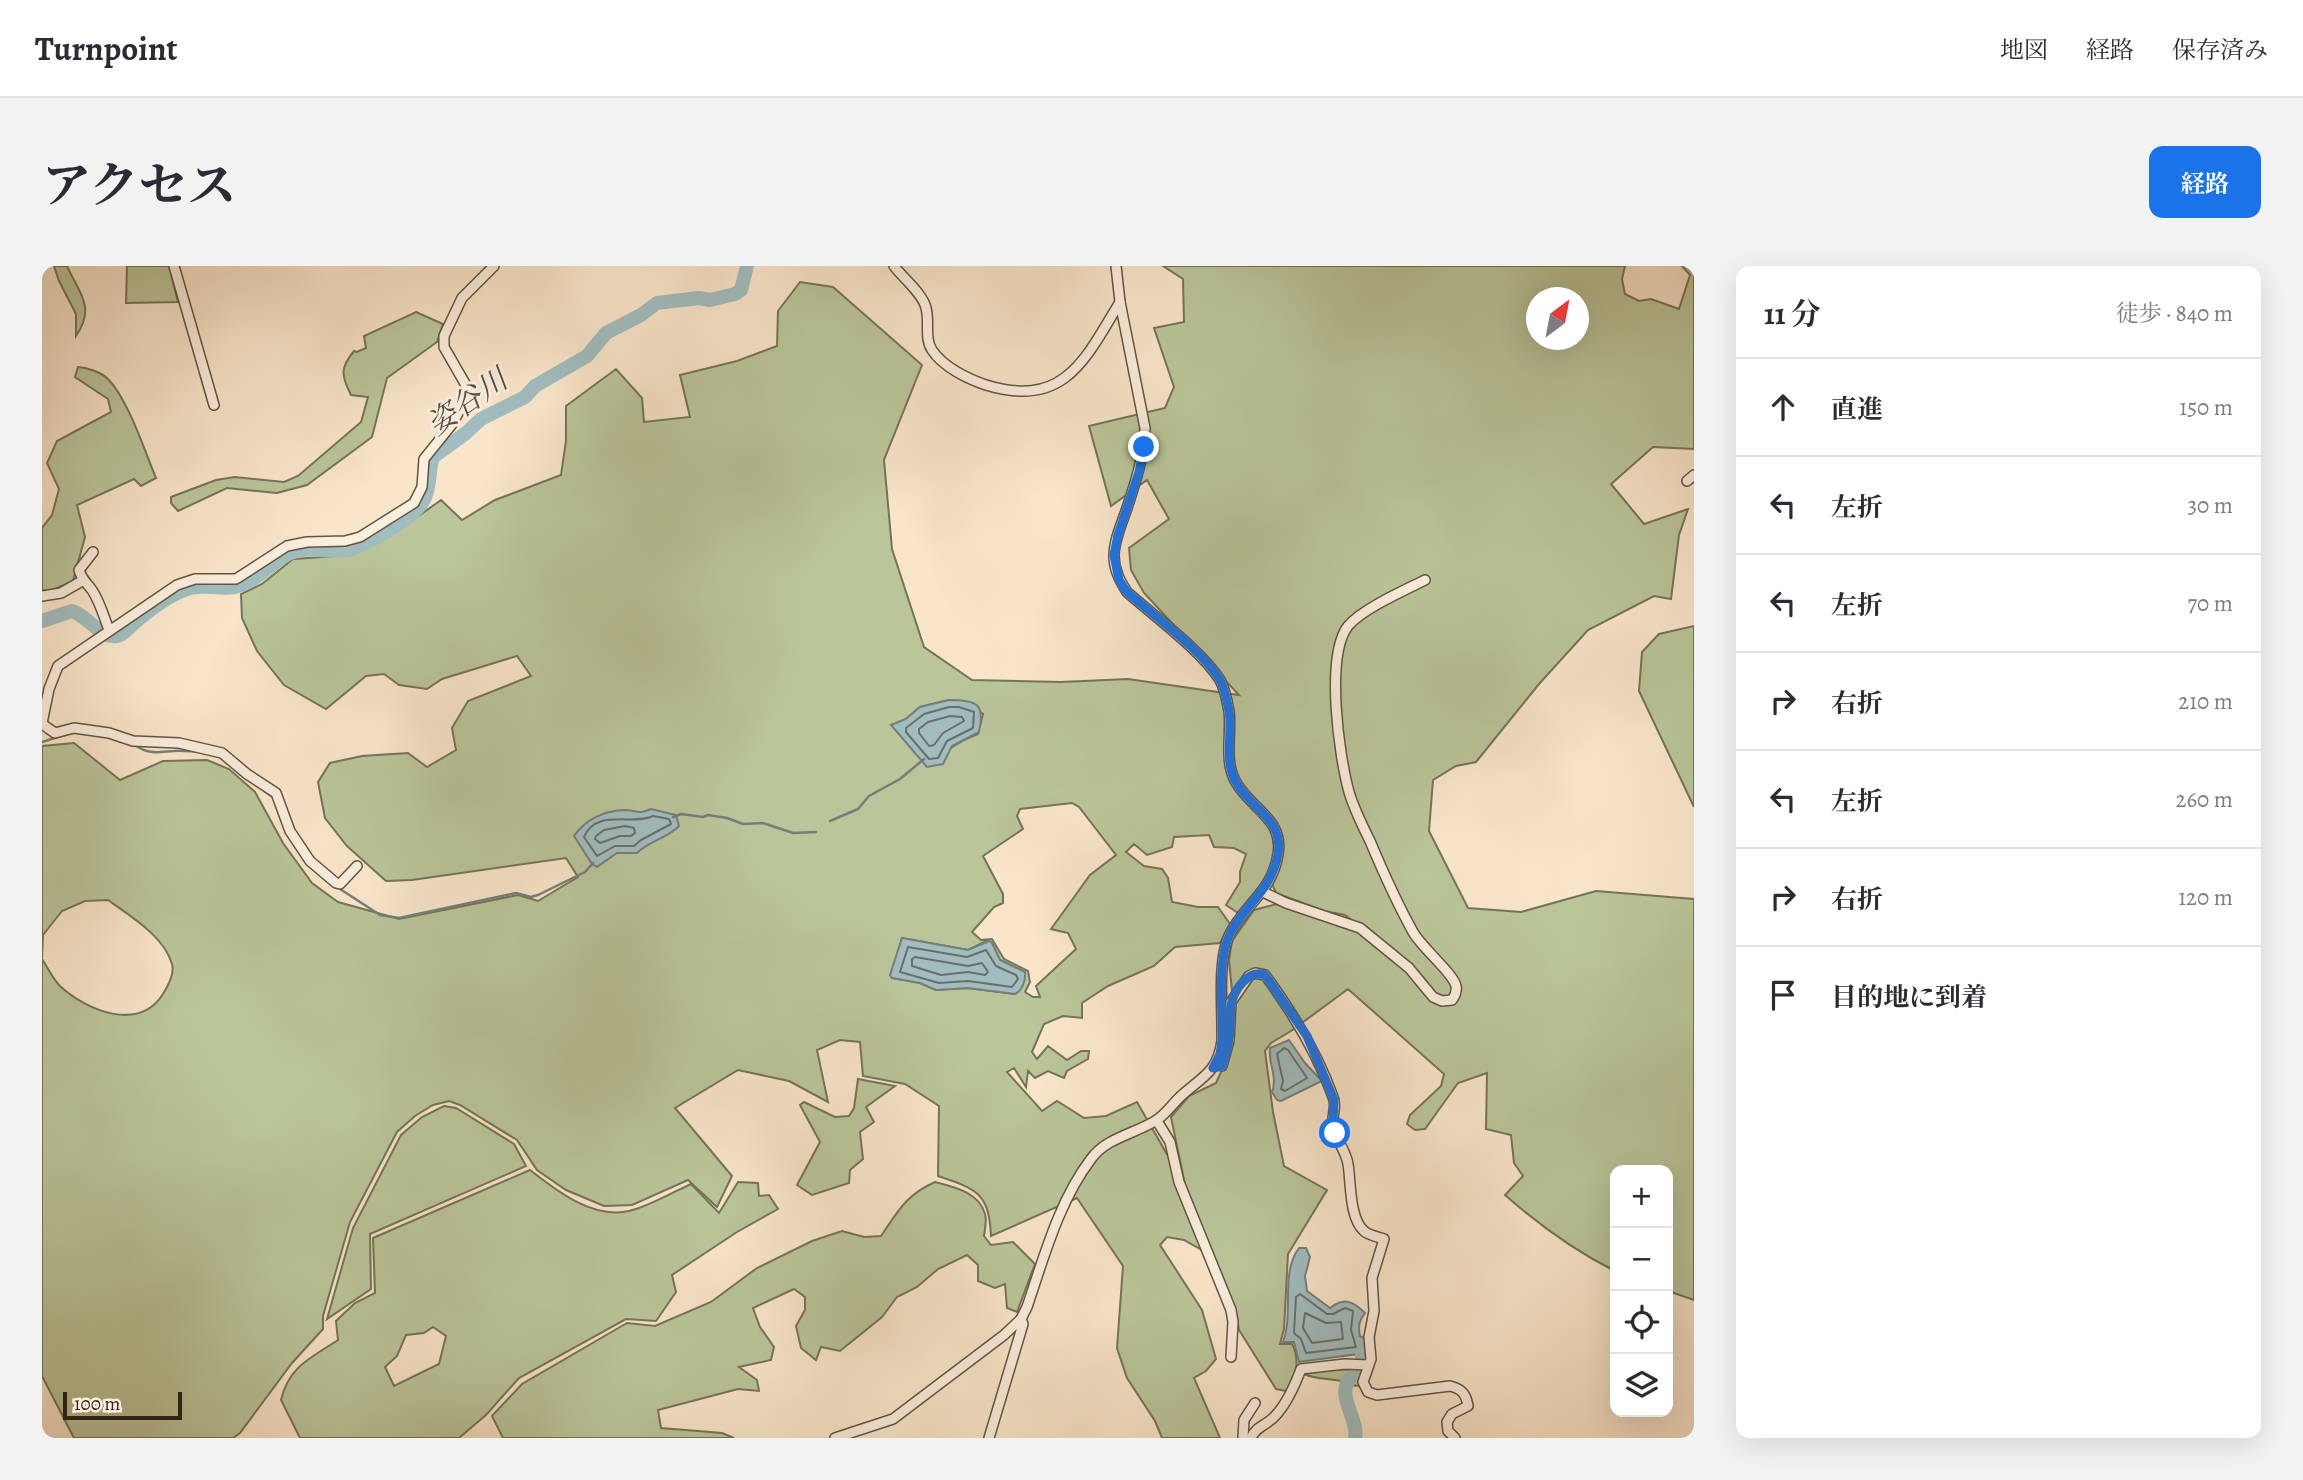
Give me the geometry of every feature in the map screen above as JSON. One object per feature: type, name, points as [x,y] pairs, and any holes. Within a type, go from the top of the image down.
[{"type":"street","points":[[174,266],[214,405]]},
{"type":"street","points":[[357,866],[340,884],[336,883],[310,861],[290,831],[276,793],[222,753],[192,744],[133,741],[109,733],[75,728],[55,733],[42,723],[53,674],[58,666],[177,585],[195,579],[236,579],[287,546],[307,542],[345,541],[360,537],[414,503],[422,487],[425,459],[453,423],[465,399],[467,387],[444,347],[444,336],[462,298],[494,266]]},
{"type":"street","points":[[894,266],[926,305],[929,344],[936,355],[973,380],[1022,392],[1038,391],[1068,376],[1089,354],[1120,302]]},
{"type":"street","points":[[835,1438],[883,1424],[903,1413],[1021,1319],[1066,1201],[1091,1158],[1115,1140],[1157,1121],[1213,1068],[1220,1054],[1222,1041],[1223,962],[1226,944],[1237,923],[1263,892],[1277,861],[1278,835],[1270,819],[1236,783],[1232,772],[1229,760],[1229,715],[1220,681],[1192,648],[1127,592],[1115,567],[1114,555],[1118,535],[1139,472],[1145,428],[1120,302],[1116,266]]},
{"type":"street","points":[[93,552],[79,570],[82,581],[90,588],[105,633]]},
{"type":"street","points":[[1263,892],[1353,925],[1409,968],[1433,997],[1446,1002],[1452,1000],[1456,994],[1456,986],[1450,975],[1426,951],[1414,933],[1349,793],[1342,753],[1336,684],[1336,654],[1349,624],[1374,607],[1425,580]]},
{"type":"street","points":[[42,596],[61,593],[82,581]]},
{"type":"street","points":[[1213,1068],[1222,1066],[1226,1056],[1231,1002],[1235,994],[1249,976],[1255,973],[1265,975],[1307,1036],[1334,1100],[1335,1133],[1348,1162],[1348,1186],[1360,1225],[1364,1232],[1384,1239],[1372,1278],[1374,1311],[1369,1337],[1371,1359],[1363,1382],[1372,1394],[1406,1393],[1450,1386],[1462,1391],[1468,1406],[1452,1414],[1447,1422],[1448,1431],[1455,1438]]},
{"type":"street","points":[[1157,1121],[1170,1142],[1179,1182],[1231,1310],[1231,1357]]},
{"type":"street","points":[[989,1438],[1023,1324],[1021,1319]]},
{"type":"street","points":[[1251,1438],[1259,1427],[1275,1417],[1296,1384],[1301,1369],[1345,1364],[1368,1365]]},
{"type":"street","points":[[1243,1438],[1244,1420],[1255,1403]]},
{"type":"green space","points":[[54,266],[67,266],[83,300],[85,317],[76,336],[76,314]]},
{"type":"green space","points":[[127,266],[169,266],[178,302],[126,303]]},
{"type":"green space","points":[[1163,266],[1625,266],[1622,279],[1625,294],[1639,301],[1651,299],[1679,309],[1690,275],[1682,266],[1694,266],[1694,449],[1653,447],[1611,484],[1644,524],[1688,509],[1679,535],[1671,599],[1654,596],[1588,630],[1539,684],[1476,762],[1456,766],[1433,780],[1429,831],[1468,908],[1521,912],[1596,891],[1694,899],[1694,1300],[1673,1293],[1673,1165],[1610,1165],[1610,1268],[1600,1263],[1557,1236],[1505,1195],[1523,1176],[1514,1163],[1511,1135],[1486,1129],[1487,1073],[1458,1083],[1425,1129],[1415,1130],[1407,1124],[1410,1115],[1441,1086],[1444,1074],[1348,989],[1271,1043],[1265,1051],[1284,1166],[1327,1190],[1288,1254],[1284,1329],[1280,1344],[1292,1344],[1297,1362],[1293,1380],[1286,1391],[1276,1389],[1239,1330],[1236,1314],[1214,1257],[1184,1240],[1167,1237],[1160,1245],[1202,1310],[1216,1359],[1206,1371],[1194,1378],[1220,1438],[1162,1438],[1155,1421],[1127,1378],[1117,1348],[1123,1266],[1077,1198],[991,1236],[987,1210],[978,1195],[971,1189],[938,1176],[939,1106],[905,1084],[863,1076],[860,1042],[840,1040],[817,1050],[828,1102],[789,1081],[738,1070],[675,1108],[732,1176],[717,1207],[688,1180],[632,1205],[604,1206],[566,1190],[537,1170],[517,1140],[460,1105],[449,1101],[433,1105],[397,1132],[350,1222],[323,1316],[323,1329],[292,1363],[240,1433],[233,1438],[74,1438],[42,1376],[42,959],[57,983],[71,995],[98,1010],[127,1015],[153,1006],[167,987],[173,968],[162,944],[136,920],[108,900],[85,901],[62,911],[43,935],[42,958],[42,746],[74,743],[120,780],[163,761],[207,760],[229,769],[255,792],[283,843],[312,883],[338,902],[399,919],[518,895],[538,901],[578,877],[566,858],[412,880],[386,881],[347,846],[325,818],[318,782],[330,763],[362,756],[408,753],[427,767],[456,750],[452,728],[468,701],[531,676],[517,656],[442,679],[427,689],[399,685],[384,674],[366,676],[326,709],[284,685],[257,651],[242,618],[241,594],[262,584],[293,559],[351,555],[396,532],[441,500],[462,520],[495,500],[561,475],[566,441],[566,406],[616,369],[642,398],[644,422],[690,417],[680,375],[737,361],[777,346],[778,311],[800,282],[833,287],[922,365],[884,460],[892,549],[924,647],[972,680],[1061,682],[1128,679],[1239,695],[1144,593],[1131,570],[1129,548],[1169,519],[1147,480],[1111,506],[1089,426],[1165,408],[1174,387],[1154,328],[1184,322],[1183,279]],"holes":[[[949,700],[968,702],[983,714],[978,734],[949,749],[892,725],[906,719],[920,707]],[[1072,803],[1079,807],[1116,855],[1090,875],[1051,929],[1068,933],[1076,949],[1036,986],[1040,997],[1033,997],[1025,992],[1030,982],[1028,971],[1004,959],[992,939],[981,940],[972,932],[994,907],[1003,903],[1003,894],[983,856],[1023,829],[1017,816],[1020,809]],[[1209,835],[1214,847],[1234,848],[1246,854],[1240,882],[1226,905],[1238,913],[1278,865],[1272,884],[1276,893],[1324,911],[1345,915],[1364,930],[1360,933],[1277,904],[1254,910],[1232,941],[1229,960],[1235,1022],[1227,1059],[1216,1083],[1189,1096],[1171,1117],[1185,1185],[1176,1181],[1168,1156],[1137,1102],[1106,1116],[1084,1118],[1057,1101],[1042,1111],[1007,1072],[1014,1068],[1026,1087],[1028,1071],[1035,1078],[1048,1071],[1064,1078],[1067,1071],[1088,1059],[1089,1051],[1081,1051],[1067,1060],[1048,1046],[1037,1059],[1032,1052],[1044,1024],[1063,1016],[1082,1018],[1082,1003],[1108,986],[1154,966],[1175,947],[1220,943],[1230,924],[1218,907],[1198,907],[1172,902],[1168,878],[1162,869],[1144,866],[1126,852],[1134,844],[1147,855],[1172,847],[1174,837]],[[902,938],[968,950],[986,941],[992,943],[1000,960],[1021,970],[1014,994],[968,988],[936,990],[920,983],[892,978]]]},
{"type":"green space","points":[[416,312],[443,324],[437,342],[387,378],[372,437],[307,485],[277,493],[227,488],[178,511],[171,503],[171,497],[216,480],[235,477],[284,482],[298,476],[361,422],[368,397],[351,395],[345,382],[344,367],[354,351],[366,348],[364,336]]},
{"type":"green space","points":[[78,367],[102,374],[115,388],[129,412],[156,478],[141,486],[134,479],[77,505],[85,537],[73,581],[50,591],[42,590],[42,528],[52,515],[59,489],[47,463],[57,441],[111,412],[108,399],[75,377]]},
{"type":"green space","points":[[1694,626],[1694,807],[1639,691],[1642,652],[1659,634]]},
{"type":"green space","points":[[858,1079],[895,1086],[866,1107],[874,1122],[860,1132],[863,1159],[850,1170],[849,1183],[812,1195],[797,1185],[820,1142],[800,1105],[804,1102],[835,1117],[849,1116],[854,1108]]},
{"type":"green space","points":[[444,1106],[456,1108],[514,1144],[526,1166],[370,1234],[371,1289],[327,1319],[353,1228],[401,1135],[422,1117]]},
{"type":"green space","points":[[530,1170],[576,1201],[602,1211],[636,1209],[691,1184],[719,1213],[738,1182],[758,1183],[759,1196],[769,1195],[778,1209],[737,1232],[672,1275],[676,1292],[656,1321],[626,1319],[519,1378],[486,1415],[459,1438],[300,1438],[281,1400],[285,1388],[302,1364],[338,1340],[336,1321],[355,1303],[375,1293],[373,1238]],"holes":[[[433,1327],[446,1336],[439,1364],[394,1386],[385,1367],[397,1356],[406,1335],[424,1333]]]},
{"type":"green space","points":[[935,1182],[965,1192],[977,1200],[986,1216],[984,1236],[991,1245],[1013,1242],[1035,1264],[1017,1312],[1007,1308],[1005,1284],[995,1288],[978,1281],[978,1265],[967,1255],[938,1269],[917,1287],[897,1297],[882,1317],[840,1351],[821,1347],[816,1360],[801,1348],[796,1326],[805,1310],[805,1297],[794,1289],[753,1308],[760,1327],[774,1347],[771,1360],[739,1367],[757,1380],[759,1391],[738,1389],[658,1410],[661,1428],[722,1433],[734,1438],[503,1438],[492,1416],[522,1384],[627,1323],[655,1326],[711,1302],[757,1268],[812,1241],[842,1231],[864,1237],[881,1236],[910,1198]]},
{"type":"green space","points":[[1325,1369],[1364,1370],[1360,1386],[1345,1385],[1345,1382],[1304,1374]]},
{"type":"water","points":[[949,700],[967,701],[977,706],[981,715],[979,732],[952,746],[943,764],[927,767],[891,725],[906,719],[920,707]]},
{"type":"water","points":[[651,809],[676,815],[679,826],[637,853],[617,853],[597,867],[592,864],[574,836],[584,825],[602,814]]},
{"type":"water","points":[[902,938],[968,950],[989,941],[1000,960],[1025,972],[1023,985],[1015,994],[968,988],[936,990],[920,983],[892,978],[890,975]]},
{"type":"water","points":[[1289,1040],[1322,1081],[1281,1101],[1277,1100],[1272,1092],[1274,1081],[1270,1048]]},
{"type":"water","points":[[1299,1248],[1306,1248],[1310,1257],[1305,1276],[1307,1291],[1330,1308],[1340,1302],[1348,1302],[1365,1313],[1359,1329],[1360,1336],[1368,1340],[1366,1353],[1299,1362],[1294,1342],[1283,1342],[1290,1269]]},
{"type":"waterway","name":"姿谷川","points":[[42,621],[72,611],[105,634],[117,636],[158,604],[187,589],[242,585],[295,551],[346,550],[364,544],[417,509],[427,492],[433,457],[481,419],[525,397],[535,386],[587,356],[606,333],[641,315],[657,303],[699,298],[710,300],[735,294],[741,290],[747,266]]},
{"type":"waterway","points":[[42,742],[64,735]]},
{"type":"waterway","points":[[135,745],[154,752],[203,752]]},
{"type":"waterway","points":[[830,821],[858,809],[869,796],[900,779],[924,759]]},
{"type":"waterway","points":[[263,790],[274,798]]},
{"type":"waterway","points":[[673,817],[681,814],[703,817],[708,815],[743,824],[763,823],[793,833],[816,832]]},
{"type":"waterway","points":[[337,887],[380,915],[399,918],[516,893],[531,897],[585,872],[593,863]]},
{"type":"waterway","points":[[1362,1352],[1362,1359]]},
{"type":"waterway","points":[[1355,1438],[1354,1424],[1345,1395],[1349,1379],[1361,1370]]},
{"type":"route","points":[[1144,447],[1114,555],[1119,580],[1127,592],[1192,648],[1220,681],[1226,694],[1229,760],[1236,783],[1270,819],[1278,835],[1279,851],[1272,876],[1263,892],[1230,933],[1226,944],[1223,962],[1222,1041],[1220,1054],[1213,1068],[1222,1066],[1226,1056],[1231,1002],[1235,994],[1249,976],[1255,973],[1265,975],[1307,1036],[1334,1100],[1335,1133]]}]
